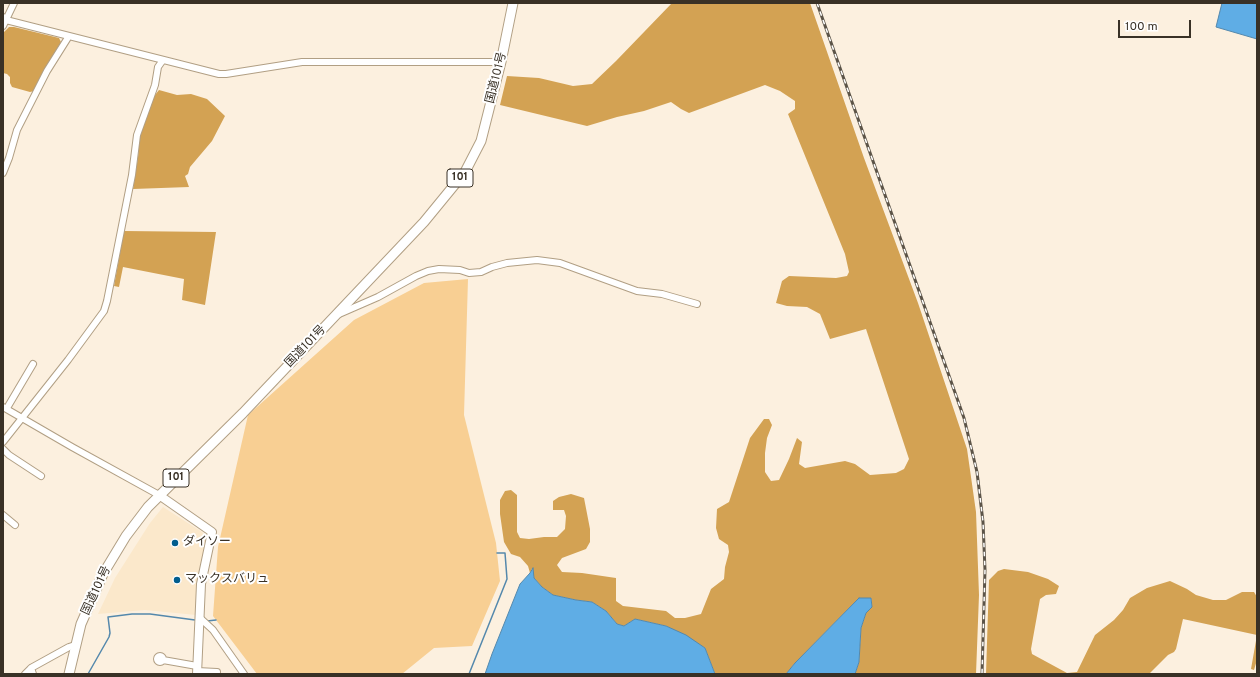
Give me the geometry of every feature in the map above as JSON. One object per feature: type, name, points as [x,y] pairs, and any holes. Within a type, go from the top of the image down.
[{"type":"highway","name":"国道101号","points":[[69,674],[80,624],[103,574],[126,536],[148,507],[336,316],[424,222],[465,172],[481,141],[501,62],[513,3]]},
{"type":"main road","points":[[159,495],[212,532],[201,584],[197,670]]},
{"type":"street","points":[[14,3],[4,21],[219,74],[302,62],[501,62]]},
{"type":"street","points":[[3,173],[17,130],[47,71],[69,36]]},
{"type":"street","points":[[3,442],[68,360],[104,310],[132,175],[137,135],[155,85],[158,67],[163,60]]},
{"type":"street","points":[[336,316],[378,297],[428,271],[440,269],[460,270],[469,273],[481,272],[507,263],[538,260],[560,263],[637,291],[662,294],[697,304]]},
{"type":"street","points":[[33,364],[5,407],[22,419],[159,495]]},
{"type":"street","points":[[3,449],[9,455],[41,476]]},
{"type":"street","points":[[3,515],[15,525]]},
{"type":"street","points":[[200,618],[213,630],[244,674]]},
{"type":"street","points":[[25,674],[68,647],[75,645]]},
{"type":"street","points":[[163,660],[197,670],[217,672]]},
{"type":"shaded area","points":[[672,3],[810,3],[864,158],[918,303],[967,449],[976,512],[979,595],[976,674],[855,674],[859,662],[861,628],[866,613],[872,607],[871,598],[859,598],[786,674],[715,674],[705,648],[666,626],[635,619],[624,626],[617,624],[606,611],[592,602],[553,595],[542,587],[534,578],[532,569],[530,573],[528,566],[520,557],[511,554],[504,542],[500,514],[500,500],[505,491],[511,490],[517,495],[517,532],[520,538],[529,539],[557,537],[565,529],[566,516],[564,510],[553,510],[553,501],[559,497],[571,494],[584,498],[590,529],[590,542],[586,549],[562,558],[557,565],[562,572],[582,573],[616,578],[616,601],[623,606],[666,611],[675,618],[685,618],[701,614],[711,589],[724,579],[725,567],[729,552],[728,545],[719,539],[716,528],[717,509],[729,502],[750,438],[764,419],[769,419],[772,425],[767,438],[765,453],[765,472],[771,481],[779,480],[797,438],[802,442],[799,464],[805,468],[845,461],[855,464],[870,475],[896,473],[904,469],[909,459],[866,329],[830,339],[820,314],[807,307],[787,306],[776,303],[782,281],[789,276],[836,278],[847,276],[849,272],[845,254],[788,114],[795,109],[795,101],[780,91],[765,85],[689,113],[671,102],[644,111],[587,126],[500,105],[507,76],[539,78],[573,86],[592,84]]},
{"type":"shaded area","points":[[9,27],[59,38],[61,42],[34,91],[30,92],[12,87],[10,77],[3,73],[3,33]]},
{"type":"shaded area","points":[[159,90],[177,95],[191,94],[207,99],[225,116],[212,141],[190,167],[188,174],[185,176],[189,187],[133,189],[140,135],[151,100]]},
{"type":"shaded area","points":[[124,231],[216,232],[205,305],[182,300],[184,279],[123,267],[119,287],[114,286]]},
{"type":"shaded area","points":[[468,279],[464,415],[496,543],[500,581],[472,646],[434,648],[402,674],[257,674],[213,616],[218,547],[248,415],[354,320],[424,283]]},
{"type":"shaded area","points":[[163,507],[202,532],[205,537],[205,548],[196,615],[145,610],[98,614],[115,578],[150,523]]},
{"type":"shaded area","points":[[1004,569],[1028,572],[1048,579],[1059,586],[1056,594],[1046,595],[1040,599],[1031,649],[1032,654],[1067,673],[1077,672],[1095,635],[1114,620],[1123,610],[1130,598],[1147,588],[1170,581],[1196,595],[1213,600],[1226,600],[1242,592],[1254,592],[1257,597],[1257,635],[1183,619],[1176,649],[1149,674],[986,674],[989,580],[998,571]]},
{"type":"shaded area","points":[[1257,635],[1257,660],[1254,670],[1251,669]]},
{"type":"water","points":[[1222,3],[1257,3],[1257,39],[1216,27]]},
{"type":"water","points":[[533,568],[534,578],[542,587],[553,595],[592,602],[606,611],[617,624],[624,626],[635,619],[666,626],[686,635],[705,648],[715,674],[485,674],[520,584]]},
{"type":"water","points":[[859,598],[871,598],[872,607],[866,613],[861,628],[859,662],[855,674],[786,674],[795,663]]},
{"type":"waterway","points":[[469,674],[507,579],[505,553],[497,553]]},
{"type":"waterway","points":[[88,674],[109,637],[108,617],[132,614],[150,614],[195,620]]},
{"type":"waterway","points":[[207,621],[216,620]]},
{"type":"railway","points":[[817,3],[964,418],[977,472],[983,522],[985,570],[982,674]]},
{"type":"place","name":"ダイソー","points":[[175,543]]},
{"type":"place","name":"マックスバリュ","points":[[177,580]]}]
